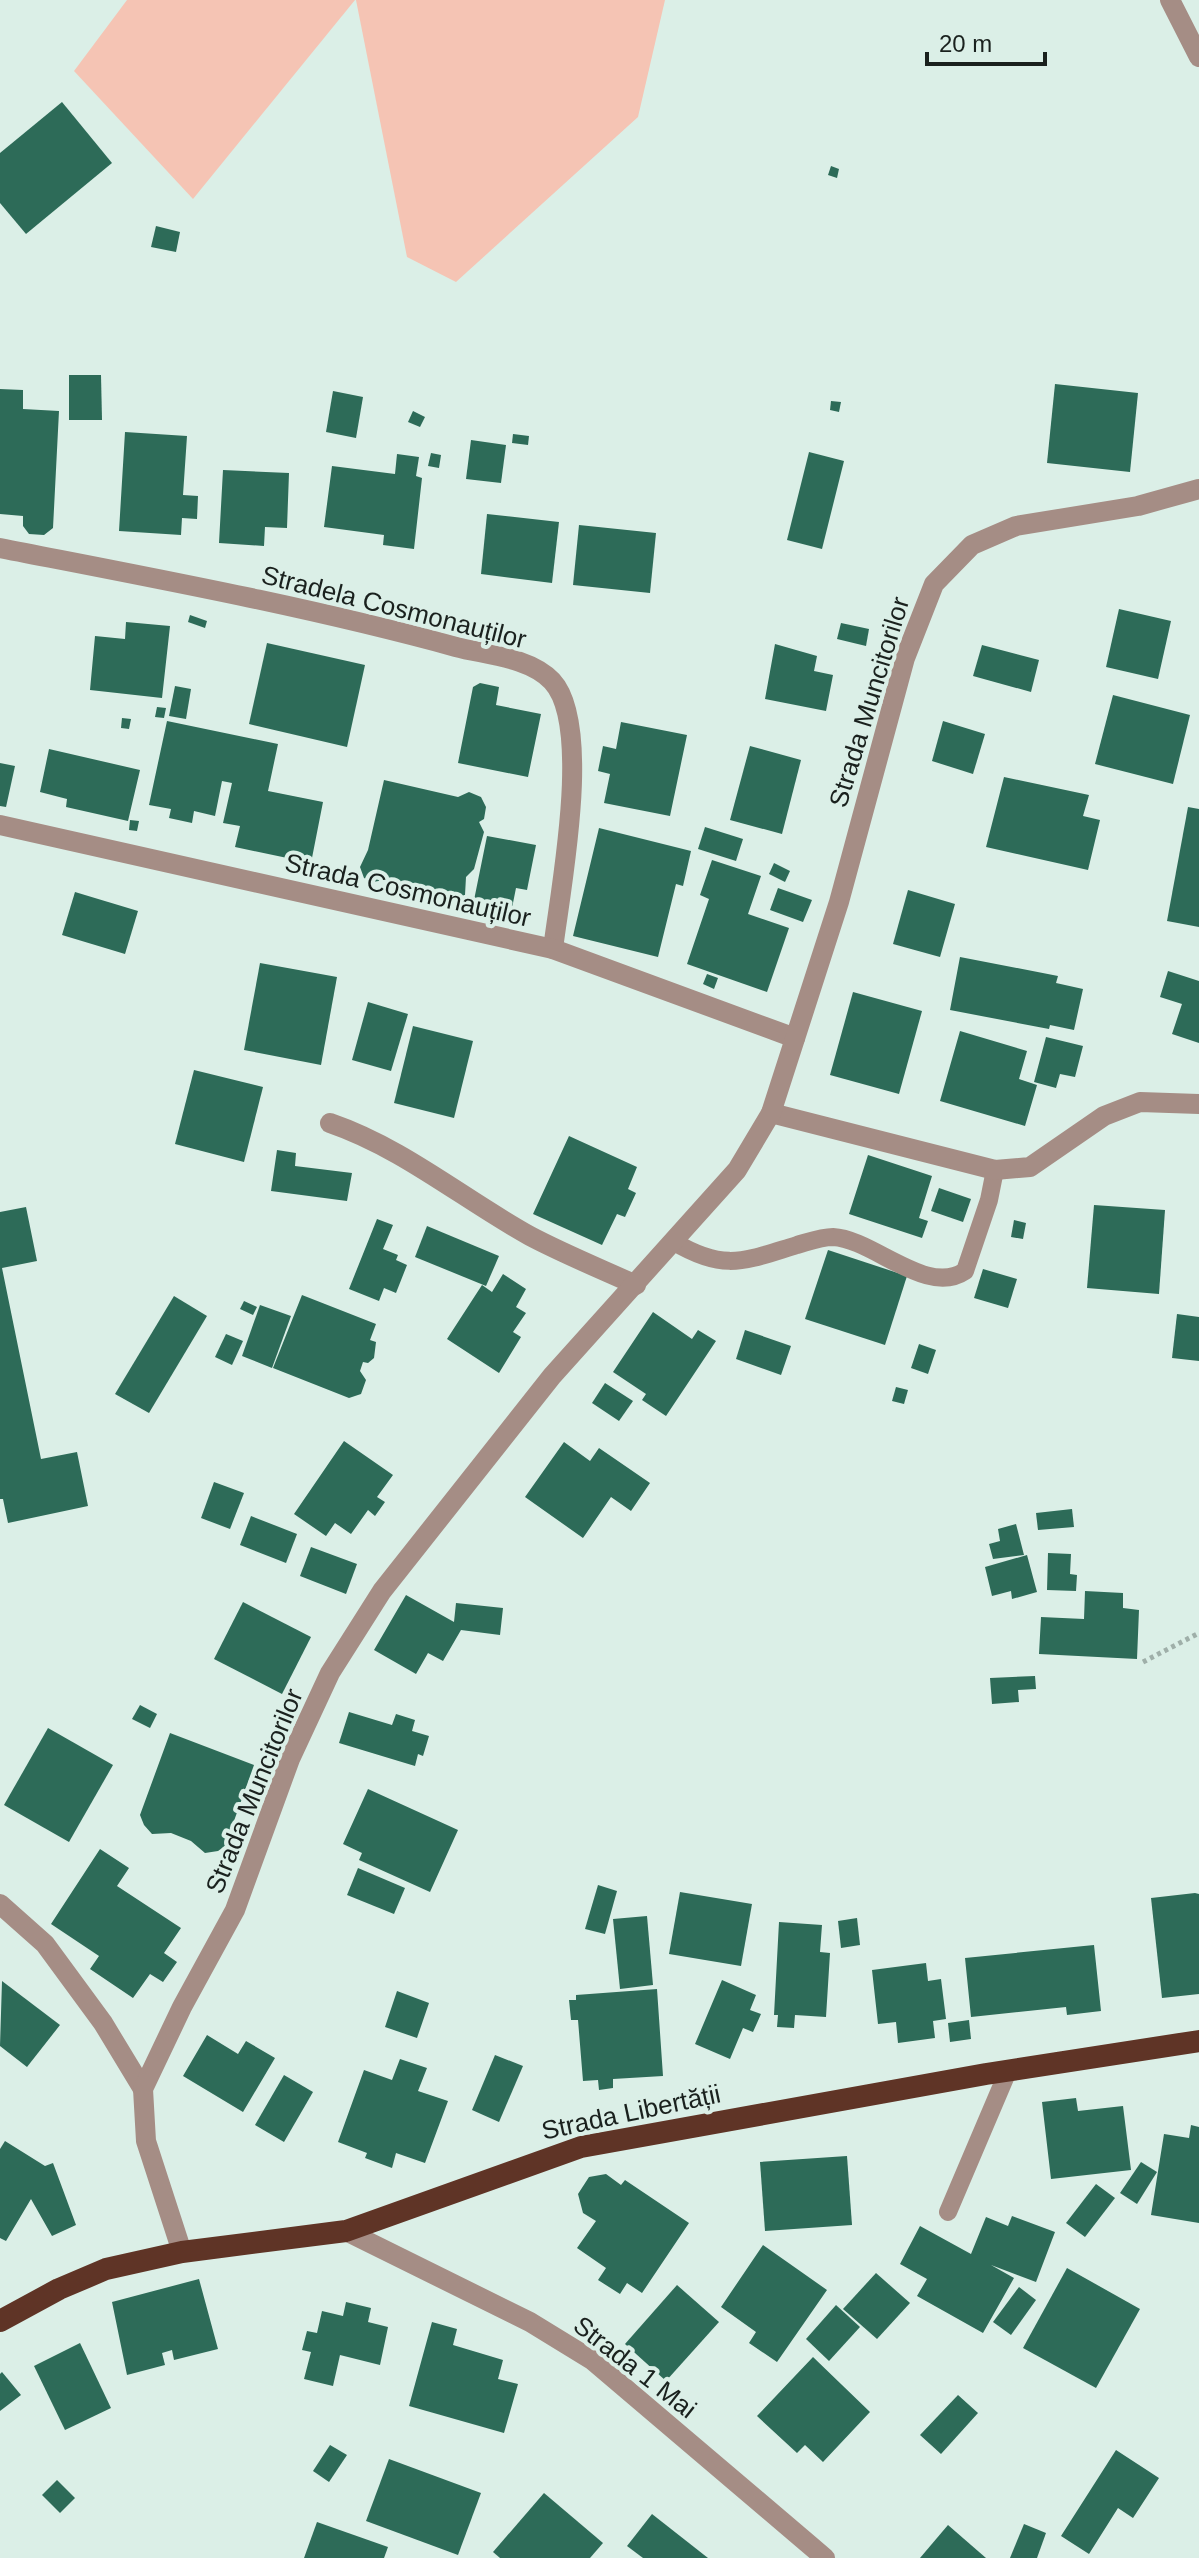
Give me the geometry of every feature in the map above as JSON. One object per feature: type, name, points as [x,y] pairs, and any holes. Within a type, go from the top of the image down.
[{"type":"highway","name":"Strada Libertății","points":[[0,2321],[59,2289],[106,2269],[182,2252],[346,2231],[581,2147],[1008,2071],[1199,2041]]},
{"type":"street","points":[[1170,0],[1199,57]]},
{"type":"street","name":"Strada Muncitorilor","points":[[182,2252],[146,2141],[143,2089],[182,2007],[235,1910],[290,1759],[330,1673],[382,1591],[552,1376],[737,1170],[771,1113],[839,902],[905,658],[934,584],[972,545],[1016,526],[1138,506],[1199,489]]},
{"type":"street","name":"Stradela Cosmonauților","points":[[0,548],[363,621],[524,663],[552,681],[564,705],[572,735],[571,799],[553,949]]},
{"type":"street","name":"Strada Cosmonauților","points":[[0,825],[553,949],[795,1038]]},
{"type":"street","points":[[771,1113],[995,1170],[1030,1167],[1104,1116],[1140,1102],[1199,1104]]},
{"type":"street","points":[[330,1123],[358,1133],[405,1158],[531,1236],[636,1285]]},
{"type":"street","points":[[0,1904],[45,1944],[103,2023],[143,2089]]},
{"type":"street","name":"Strada 1 Mai","points":[[346,2231],[530,2322],[592,2360],[825,2558]]},
{"type":"lane","points":[[674,1242],[715,1259],[741,1263],[833,1237],[934,1278],[955,1278],[965,1271],[989,1200],[995,1170]]},
{"type":"lane","points":[[948,2212],[1008,2071]]},
{"type":"path","points":[[1143,1662],[1199,1633]]},
{"type":"shaded area","points":[[127,0],[355,0],[193,199],[74,71]]},
{"type":"shaded area","points":[[356,0],[665,0],[638,117],[456,282],[407,257]]},
{"type":"building","points":[[62,102],[112,163],[26,234],[0,203],[0,153]]},
{"type":"building","points":[[831,166],[839,169],[837,178],[828,175]]},
{"type":"building","points":[[156,226],[180,232],[176,252],[151,247]]},
{"type":"building","points":[[69,375],[101,375],[102,420],[69,420]]},
{"type":"building","points":[[1055,384],[1138,393],[1130,472],[1047,463]]},
{"type":"building","points":[[0,389],[23,390],[23,409],[59,411],[53,528],[44,535],[29,534],[23,526],[23,516],[0,514]]},
{"type":"building","points":[[333,391],[363,397],[356,438],[326,432]]},
{"type":"building","points":[[831,401],[841,402],[839,412],[830,410]]},
{"type":"building","points":[[413,411],[425,417],[420,427],[408,422]]},
{"type":"building","points":[[125,432],[187,436],[183,495],[198,496],[197,519],[182,518],[181,535],[119,531]]},
{"type":"building","points":[[513,434],[529,436],[528,445],[512,443]]},
{"type":"building","points":[[471,440],[506,445],[501,483],[466,479]]},
{"type":"building","points":[[809,452],[844,461],[822,549],[787,540]]},
{"type":"building","points":[[431,453],[441,455],[439,468],[428,466]]},
{"type":"building","points":[[397,454],[419,457],[416,476],[422,478],[414,549],[383,545],[384,535],[324,527],[332,466],[395,474]]},
{"type":"building","points":[[223,470],[289,473],[287,528],[265,527],[264,546],[219,543]]},
{"type":"building","points":[[487,514],[559,522],[552,583],[481,574]]},
{"type":"building","points":[[579,525],[656,533],[650,593],[573,585]]},
{"type":"building","points":[[1119,609],[1171,621],[1158,679],[1106,667]]},
{"type":"building","points":[[190,615],[207,621],[205,628],[188,622]]},
{"type":"building","points":[[126,622],[170,626],[162,698],[90,690],[95,636],[125,639]]},
{"type":"building","points":[[841,623],[869,629],[866,646],[837,639]]},
{"type":"building","points":[[267,643],[365,665],[347,747],[249,724]]},
{"type":"building","points":[[775,644],[817,656],[814,671],[833,675],[826,711],[765,699]]},
{"type":"building","points":[[982,645],[1039,660],[1031,692],[973,676]]},
{"type":"building","points":[[480,683],[499,687],[496,705],[541,714],[528,777],[458,763],[473,687]]},
{"type":"building","points":[[175,686],[191,689],[186,719],[169,716]]},
{"type":"building","points":[[1113,695],[1190,715],[1173,784],[1095,764]]},
{"type":"building","points":[[157,707],[166,708],[164,718],[155,717]]},
{"type":"building","points":[[122,718],[131,719],[129,729],[121,728]]},
{"type":"building","points":[[167,721],[278,744],[268,791],[323,802],[311,863],[235,847],[240,826],[223,823],[232,783],[222,781],[215,816],[194,811],[192,823],[169,818],[171,809],[149,805]]},
{"type":"building","points":[[943,721],[985,734],[973,774],[932,761]]},
{"type":"building","points":[[621,722],[687,735],[670,816],[604,803],[610,774],[598,771],[603,746],[616,749]]},
{"type":"building","points":[[750,746],[801,760],[782,834],[730,820]]},
{"type":"building","points":[[49,749],[140,770],[128,821],[66,807],[67,799],[40,792]]},
{"type":"building","points":[[0,763],[15,766],[6,807],[0,806]]},
{"type":"building","points":[[1004,777],[1089,795],[1083,816],[1100,820],[1088,870],[986,847]]},
{"type":"building","points":[[384,780],[458,797],[469,792],[481,797],[486,807],[484,819],[479,822],[484,832],[474,869],[466,877],[465,895],[454,900],[441,891],[433,895],[392,888],[384,880],[373,882],[364,878],[360,867],[368,850]]},
{"type":"building","points":[[1188,807],[1199,809],[1199,927],[1167,921]]},
{"type":"building","points":[[130,820],[139,821],[137,831],[129,830]]},
{"type":"building","points":[[705,827],[743,839],[736,861],[698,849]]},
{"type":"building","points":[[599,828],[691,851],[683,886],[676,884],[658,957],[573,936]]},
{"type":"building","points":[[487,836],[536,845],[527,890],[516,888],[510,918],[472,910]]},
{"type":"building","points":[[712,860],[761,876],[748,914],[789,928],[767,992],[687,964],[709,899],[700,895]]},
{"type":"building","points":[[774,863],[790,871],[785,882],[769,874]]},
{"type":"building","points":[[778,888],[812,900],[803,922],[770,910]]},
{"type":"building","points":[[908,890],[955,904],[940,957],[893,944]]},
{"type":"building","points":[[75,892],[138,911],[125,954],[62,935]]},
{"type":"building","points":[[960,957],[1058,976],[1056,983],[1083,989],[1074,1030],[1050,1025],[1049,1029],[950,1010]]},
{"type":"building","points":[[260,963],[337,977],[321,1065],[244,1050]]},
{"type":"building","points":[[1168,971],[1199,981],[1199,1043],[1172,1034],[1182,1004],[1160,997]]},
{"type":"building","points":[[707,974],[718,978],[714,989],[703,984]]},
{"type":"building","points":[[853,992],[922,1011],[899,1094],[830,1075]]},
{"type":"building","points":[[368,1002],[408,1014],[391,1071],[352,1060]]},
{"type":"building","points":[[413,1026],[473,1041],[454,1118],[394,1103]]},
{"type":"building","points":[[960,1031],[1027,1051],[1019,1079],[1037,1085],[1025,1126],[940,1101]]},
{"type":"building","points":[[1046,1037],[1083,1046],[1075,1077],[1060,1074],[1056,1088],[1034,1082]]},
{"type":"building","points":[[194,1070],[263,1087],[244,1162],[175,1144]]},
{"type":"building","points":[[569,1136],[637,1167],[628,1189],[636,1193],[625,1217],[617,1214],[602,1245],[533,1214]]},
{"type":"building","points":[[277,1150],[296,1153],[295,1166],[352,1173],[347,1201],[271,1191]]},
{"type":"building","points":[[868,1155],[932,1176],[919,1218],[928,1221],[922,1238],[849,1214]]},
{"type":"building","points":[[939,1188],[971,1199],[963,1222],[931,1211]]},
{"type":"building","points":[[1094,1205],[1165,1210],[1159,1294],[1087,1288]]},
{"type":"building","points":[[26,1207],[37,1261],[2,1268],[41,1459],[77,1452],[88,1506],[8,1523],[3,1499],[0,1499],[0,1212]]},
{"type":"building","points":[[377,1219],[393,1225],[383,1249],[398,1255],[396,1260],[407,1265],[396,1293],[384,1288],[379,1301],[349,1289]]},
{"type":"building","points":[[1014,1220],[1026,1223],[1023,1239],[1011,1237]]},
{"type":"building","points":[[427,1226],[499,1256],[486,1286],[415,1257]]},
{"type":"building","points":[[828,1250],[907,1276],[885,1345],[805,1319]]},
{"type":"building","points":[[983,1269],[1017,1279],[1008,1308],[974,1298]]},
{"type":"building","points":[[503,1274],[526,1289],[516,1307],[526,1313],[513,1332],[521,1337],[499,1373],[447,1339],[482,1285],[492,1292]]},
{"type":"building","points":[[302,1295],[376,1324],[370,1340],[376,1342],[374,1358],[368,1363],[363,1362],[360,1371],[366,1380],[361,1394],[349,1398],[273,1368]]},
{"type":"building","points":[[174,1296],[207,1316],[149,1413],[115,1394]]},
{"type":"building","points":[[244,1301],[257,1307],[253,1315],[240,1309]]},
{"type":"building","points":[[260,1305],[291,1316],[272,1368],[242,1356]]},
{"type":"building","points":[[653,1312],[692,1339],[698,1330],[716,1341],[666,1416],[642,1400],[646,1394],[613,1372]]},
{"type":"building","points":[[1177,1314],[1199,1317],[1199,1361],[1172,1358]]},
{"type":"building","points":[[745,1330],[791,1346],[781,1375],[736,1359]]},
{"type":"building","points":[[226,1334],[243,1341],[232,1365],[215,1357]]},
{"type":"building","points":[[919,1344],[936,1350],[928,1374],[911,1368]]},
{"type":"building","points":[[605,1383],[633,1401],[619,1421],[592,1403]]},
{"type":"building","points":[[896,1387],[908,1390],[904,1404],[892,1401]]},
{"type":"building","points":[[344,1441],[393,1475],[377,1497],[385,1502],[375,1516],[368,1510],[351,1534],[335,1523],[326,1536],[294,1514]]},
{"type":"building","points":[[564,1442],[590,1461],[599,1448],[650,1483],[631,1511],[611,1497],[583,1538],[525,1497]]},
{"type":"building","points":[[214,1482],[244,1493],[230,1529],[201,1518]]},
{"type":"building","points":[[1072,1509],[1074,1527],[1038,1530],[1036,1513]]},
{"type":"building","points":[[251,1516],[297,1534],[286,1563],[240,1545]]},
{"type":"building","points":[[1016,1524],[1024,1555],[993,1559],[989,1544],[1000,1541],[998,1529]]},
{"type":"building","points":[[311,1547],[357,1564],[346,1594],[300,1576]]},
{"type":"building","points":[[1048,1553],[1071,1554],[1070,1574],[1077,1575],[1076,1591],[1047,1590]]},
{"type":"building","points":[[1027,1555],[1037,1592],[1012,1599],[1011,1591],[992,1596],[985,1567]]},
{"type":"building","points":[[1085,1591],[1123,1593],[1123,1608],[1139,1610],[1137,1659],[1039,1654],[1041,1617],[1084,1619]]},
{"type":"building","points":[[406,1595],[454,1622],[456,1603],[503,1608],[500,1635],[461,1630],[443,1661],[428,1653],[416,1674],[374,1650]]},
{"type":"building","points":[[243,1602],[311,1637],[282,1694],[214,1659]]},
{"type":"building","points":[[1035,1676],[1036,1689],[1018,1690],[1019,1702],[992,1704],[990,1678]]},
{"type":"building","points":[[140,1705],[157,1714],[150,1728],[132,1719]]},
{"type":"building","points":[[349,1712],[392,1725],[396,1714],[415,1720],[412,1731],[429,1736],[423,1756],[418,1754],[415,1766],[339,1743]]},
{"type":"building","points":[[48,1728],[113,1765],[69,1842],[4,1805]]},
{"type":"building","points":[[170,1733],[254,1765],[225,1846],[218,1851],[205,1853],[191,1841],[171,1833],[152,1834],[144,1825],[140,1815]]},
{"type":"building","points":[[368,1789],[458,1830],[430,1892],[359,1860],[362,1853],[343,1844]]},
{"type":"building","points":[[100,1849],[129,1868],[117,1886],[181,1928],[164,1953],[177,1962],[163,1982],[150,1974],[133,1998],[90,1969],[99,1956],[51,1924]]},
{"type":"building","points":[[358,1868],[405,1888],[394,1914],[347,1895]]},
{"type":"building","points":[[598,1885],[617,1891],[605,1934],[585,1929]]},
{"type":"building","points":[[680,1892],[752,1904],[741,1966],[669,1954]]},
{"type":"building","points":[[1199,1894],[1199,1994],[1162,1998],[1151,1898]]},
{"type":"building","points":[[647,1916],[653,1985],[620,1989],[613,1919]]},
{"type":"building","points":[[857,1918],[860,1945],[841,1948],[838,1921]]},
{"type":"building","points":[[779,1922],[822,1925],[820,1952],[830,1953],[826,2017],[795,2015],[794,2028],[777,2027],[778,2015],[774,2015]]},
{"type":"building","points":[[1094,1945],[1101,2011],[1067,2015],[1066,2007],[971,2017],[965,1958]]},
{"type":"building","points":[[926,1963],[928,1981],[941,1979],[946,2019],[933,2021],[935,2038],[898,2043],[896,2022],[878,2024],[872,1970]]},
{"type":"building","points":[[722,1980],[756,1995],[750,2010],[761,2014],[753,2032],[743,2028],[730,2059],[695,2044]]},
{"type":"building","points":[[2,1981],[60,2025],[27,2067],[0,2046]]},
{"type":"building","points":[[657,1989],[663,2076],[613,2079],[613,2088],[599,2090],[598,2080],[583,2081],[578,2020],[571,2020],[569,2000],[576,2000],[576,1995]]},
{"type":"building","points":[[397,1991],[429,2003],[417,2038],[385,2027]]},
{"type":"building","points":[[969,2020],[971,2039],[950,2042],[948,2023]]},
{"type":"building","points":[[207,2035],[238,2054],[246,2041],[275,2058],[243,2112],[183,2076]]},
{"type":"building","points":[[495,2055],[523,2066],[499,2122],[472,2110]]},
{"type":"building","points":[[400,2059],[427,2068],[418,2091],[448,2101],[425,2163],[396,2153],[392,2168],[365,2158],[367,2153],[338,2142],[364,2070],[392,2080]]},
{"type":"building","points":[[284,2075],[313,2092],[284,2142],[255,2125]]},
{"type":"building","points":[[1076,2098],[1078,2111],[1123,2106],[1131,2170],[1051,2179],[1042,2102]]},
{"type":"building","points":[[1191,2125],[1199,2127],[1199,2223],[1151,2215],[1164,2134],[1189,2138]]},
{"type":"building","points":[[5,2141],[45,2166],[53,2163],[76,2225],[52,2236],[31,2199],[6,2241],[0,2238],[0,2149]]},
{"type":"building","points":[[847,2156],[852,2225],[765,2231],[760,2162]]},
{"type":"building","points":[[1141,2162],[1157,2172],[1137,2204],[1120,2193]]},
{"type":"building","points":[[606,2174],[621,2185],[625,2180],[689,2223],[642,2293],[627,2283],[620,2294],[598,2280],[606,2268],[577,2248],[596,2221],[583,2213],[578,2194],[589,2177]]},
{"type":"building","points":[[1096,2184],[1115,2198],[1085,2237],[1066,2223]]},
{"type":"building","points":[[1012,2216],[1055,2232],[1036,2282],[991,2265],[1014,2278],[983,2333],[917,2296],[927,2279],[900,2264],[920,2226],[971,2254],[986,2217],[1008,2226]]},
{"type":"building","points":[[763,2245],[827,2290],[777,2362],[749,2343],[756,2332],[721,2307]]},
{"type":"building","points":[[1067,2268],[1140,2309],[1096,2388],[1023,2348]]},
{"type":"building","points":[[876,2273],[910,2303],[877,2339],[843,2309]]},
{"type":"building","points":[[199,2279],[218,2349],[174,2360],[172,2350],[162,2353],[165,2365],[127,2375],[112,2302]]},
{"type":"building","points":[[677,2285],[719,2322],[666,2381],[625,2344]]},
{"type":"building","points":[[1019,2287],[1036,2300],[1011,2335],[993,2322]]},
{"type":"building","points":[[346,2302],[371,2308],[368,2322],[388,2327],[380,2365],[340,2355],[333,2386],[304,2379],[311,2352],[302,2350],[307,2331],[317,2333],[322,2311],[343,2316]]},
{"type":"building","points":[[836,2305],[860,2327],[829,2361],[806,2339]]},
{"type":"building","points":[[432,2322],[457,2329],[453,2345],[503,2360],[498,2379],[518,2384],[504,2433],[409,2406]]},
{"type":"building","points":[[80,2343],[111,2408],[65,2430],[34,2366]]},
{"type":"building","points":[[813,2357],[870,2412],[823,2462],[805,2445],[797,2453],[757,2416]]},
{"type":"building","points":[[2,2372],[21,2395],[0,2411],[0,2374]]},
{"type":"building","points":[[958,2395],[978,2413],[941,2454],[920,2435]]},
{"type":"building","points":[[330,2445],[347,2455],[329,2482],[313,2471]]},
{"type":"building","points":[[1116,2450],[1159,2478],[1133,2518],[1118,2508],[1089,2554],[1061,2536]]},
{"type":"building","points":[[389,2459],[481,2493],[458,2555],[366,2521]]},
{"type":"building","points":[[57,2480],[75,2498],[60,2513],[42,2495]]},
{"type":"building","points":[[544,2493],[603,2543],[590,2558],[500,2558],[493,2552]]},
{"type":"building","points":[[652,2514],[708,2558],[643,2558],[627,2546]]},
{"type":"building","points":[[317,2522],[388,2547],[384,2558],[304,2558]]},
{"type":"building","points":[[1024,2524],[1046,2533],[1037,2558],[1010,2558]]},
{"type":"building","points":[[948,2525],[986,2558],[920,2558]]}]
